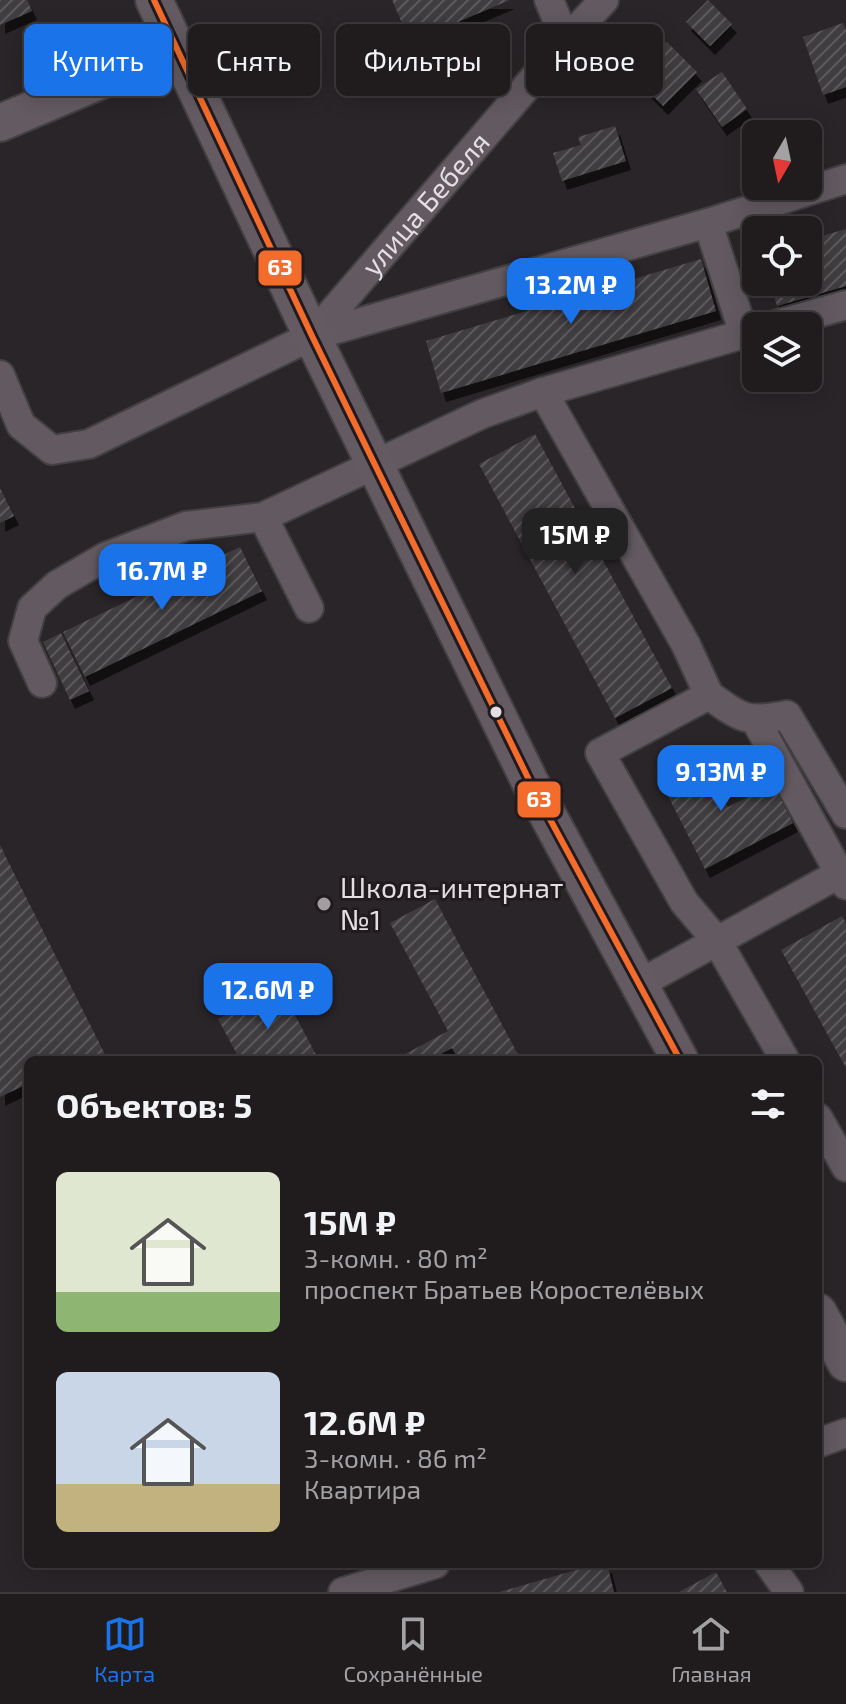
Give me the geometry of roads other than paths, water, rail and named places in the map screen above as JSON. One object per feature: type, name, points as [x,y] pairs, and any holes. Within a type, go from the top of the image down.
[{"type":"main road","points":[[154,0],[312,336],[531,784],[678,1056]]},
{"type":"main road","points":[[0,123],[175,49]]},
{"type":"main road","points":[[822,1319],[846,1363]]},
{"type":"street","points":[[549,0],[559,24]]},
{"type":"street","name":"улица Бебеля","points":[[582,24],[604,0]]},
{"type":"street","name":"улица Бебеля","points":[[312,336],[526,87]]},
{"type":"street","points":[[0,375],[21,425],[52,450],[89,444],[312,336],[708,223],[846,179]]},
{"type":"street","points":[[708,223],[742,312]]},
{"type":"street","points":[[821,312],[846,305]]},
{"type":"street","points":[[42,683],[23,641],[32,608],[57,585],[105,557],[186,526],[263,517],[482,414],[543,392],[742,334]]},
{"type":"street","points":[[543,392],[686,645],[709,695],[732,712],[756,721],[787,715],[846,814]]},
{"type":"street","points":[[263,517],[309,608]]},
{"type":"street","points":[[709,695],[600,753],[684,902],[717,941],[783,1056]]},
{"type":"street","points":[[639,984],[844,876],[756,721]]},
{"type":"street","points":[[822,1125],[846,1167]]},
{"type":"street","points":[[822,1442],[846,1433]]},
{"type":"street","points":[[343,1592],[422,1568]]},
{"type":"street","points":[[772,1568],[789,1592]]},
{"type":"place","name":"Школа-интернат №1","points":[[324,904]]}]
